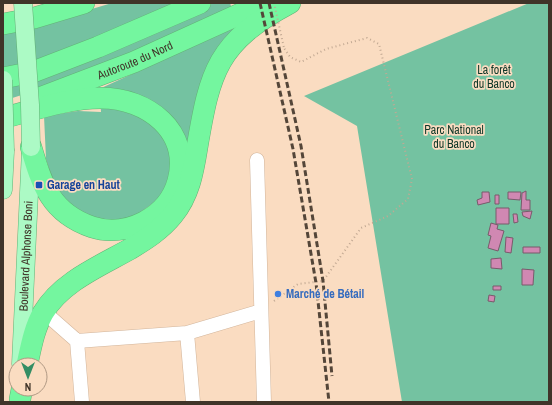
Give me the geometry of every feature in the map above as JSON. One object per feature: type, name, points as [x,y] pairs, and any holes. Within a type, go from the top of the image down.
[{"type":"highway","points":[[3,24],[29,10],[58,3]]},
{"type":"highway","points":[[29,10],[84,3]]},
{"type":"highway","points":[[3,79],[40,70],[200,3]]},
{"type":"highway","name":"Autoroute du Nord","points":[[3,108],[57,92],[134,62],[264,3]]},
{"type":"highway","points":[[29,357],[44,312],[54,298],[73,282],[155,232],[172,216],[185,198],[192,180],[204,108],[209,88],[217,67],[228,50],[240,36],[254,25],[290,3]]},
{"type":"highway","points":[[3,118],[56,104],[101,98],[140,105],[157,115],[170,128],[177,145],[180,161],[178,182],[168,201],[144,224],[126,230],[97,228],[79,222],[68,215],[46,191],[40,180],[31,147]]},
{"type":"main road","name":"Boulevard Alphonse Boni","points":[[21,357],[26,216],[31,147],[29,10]]},
{"type":"main road","points":[[3,79],[5,151],[3,190]]},
{"type":"lane","points":[[257,160],[264,402]]},
{"type":"lane","points":[[77,341],[187,333],[261,311]]},
{"type":"lane","points":[[44,312],[77,341],[82,402]]},
{"type":"lane","points":[[187,333],[193,402]]},
{"type":"path","points":[[261,311],[298,284],[323,281],[361,228],[388,216],[408,199],[412,179],[379,44],[367,38],[326,49],[301,62],[290,57],[284,48],[274,3]]},
{"type":"green space","points":[[112,3],[230,3],[232,9],[56,84],[3,101],[3,30],[38,25]]},
{"type":"green space","name":"Parc National du Banco","points":[[529,3],[549,3],[549,402],[402,402],[357,126],[304,96]]},
{"type":"green space","points":[[236,27],[190,155],[163,196],[124,224],[75,213],[54,184],[46,159],[44,116],[78,111],[101,112],[99,89]]},
{"type":"building","points":[[526,191],[526,200],[530,200],[530,210],[521,210],[522,193]]},
{"type":"building","points":[[482,192],[489,192],[490,202],[478,205],[477,200],[482,198]]},
{"type":"building","points":[[508,192],[521,192],[520,200],[508,199]]},
{"type":"building","points":[[495,195],[499,195],[499,204],[495,204]]},
{"type":"building","points":[[496,208],[509,208],[509,224],[496,224]]},
{"type":"building","points":[[532,211],[530,219],[523,216],[522,212]]},
{"type":"building","points":[[513,214],[517,214],[518,222],[514,223]]},
{"type":"building","points":[[491,223],[498,225],[497,229],[504,231],[498,251],[488,248],[491,236],[488,235]]},
{"type":"building","points":[[506,237],[513,238],[511,253],[505,252]]},
{"type":"building","points":[[523,247],[540,247],[540,253],[523,253]]},
{"type":"building","points":[[501,258],[502,269],[491,268],[491,259]]},
{"type":"building","points":[[522,269],[534,270],[533,285],[522,285]]},
{"type":"building","points":[[493,286],[501,286],[501,290],[493,290]]},
{"type":"building","points":[[489,295],[495,296],[494,302],[488,301]]},
{"type":"railway","points":[[260,3],[293,149],[316,283],[329,402]]},
{"type":"railway","points":[[269,3],[301,146],[323,281],[332,376]]},
{"type":"place","name":"Garage en Haut","points":[[39,185]]},
{"type":"place","name":"Marché de Bétail","points":[[278,294]]},
{"type":"park label","name":"La forêt du Banco","points":[[494,77]]}]
